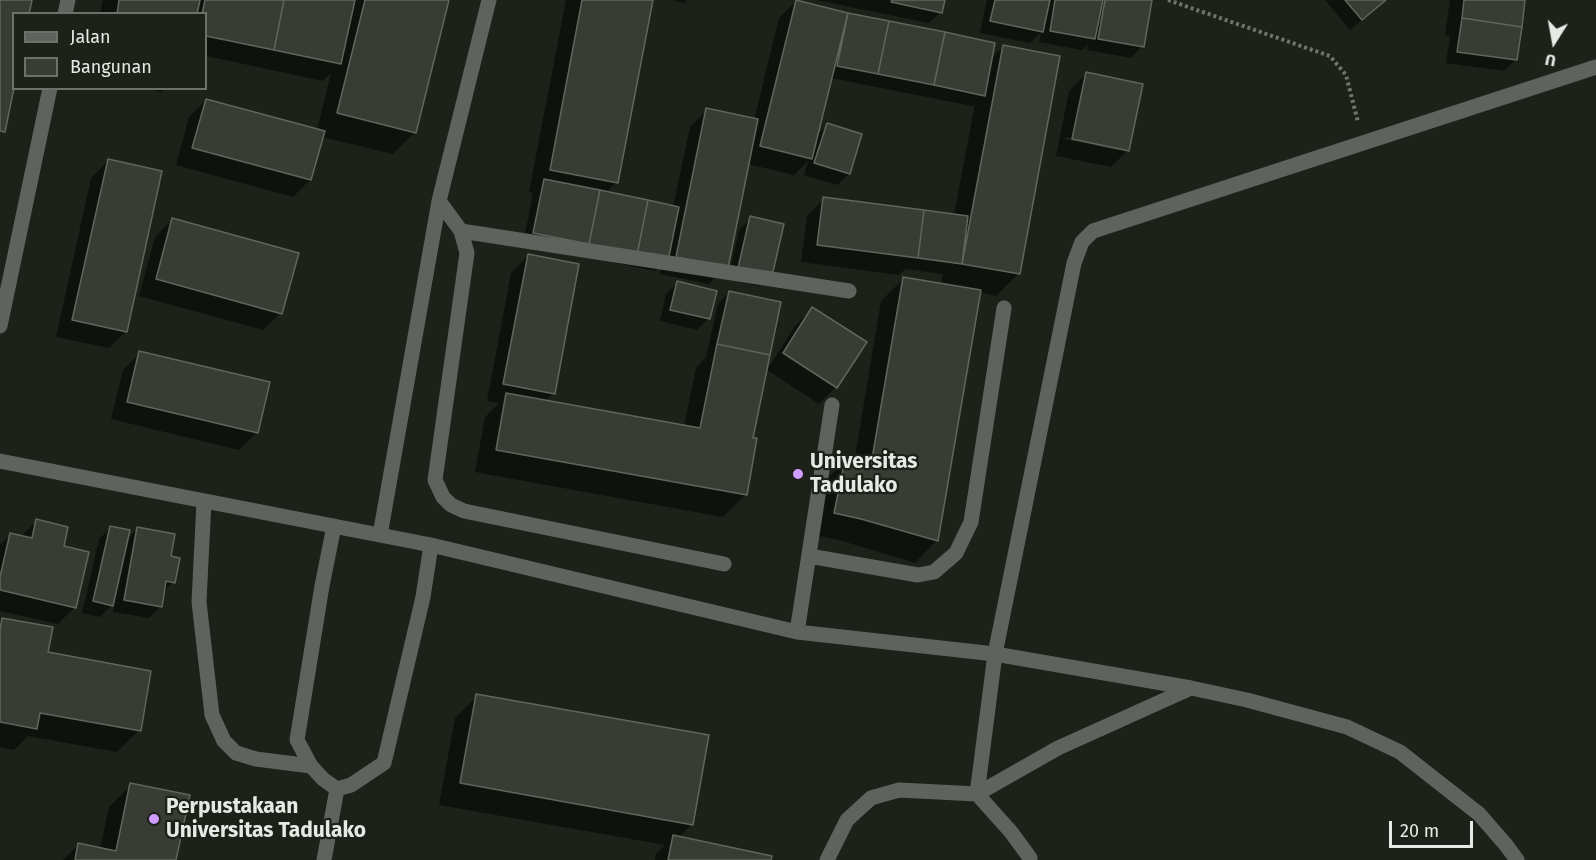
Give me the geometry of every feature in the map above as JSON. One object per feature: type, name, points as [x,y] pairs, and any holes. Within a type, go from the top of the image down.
[{"type":"lane","points":[[380,535],[440,201],[489,0]]},
{"type":"lane","points":[[1030,859],[1011,832],[977,794],[995,654],[1074,263],[1082,242],[1093,231],[1596,67]]},
{"type":"lane","points":[[0,326],[50,90]]},
{"type":"lane","points":[[440,201],[461,231],[467,253],[435,480],[442,497],[451,505],[464,511],[724,564]]},
{"type":"lane","points":[[461,231],[849,291]]},
{"type":"lane","points":[[809,556],[918,575],[934,572],[956,552],[971,522],[1004,308]]},
{"type":"lane","points":[[796,632],[832,405]]},
{"type":"lane","points":[[0,461],[431,545],[796,632],[995,654],[1191,688],[1347,726],[1400,752],[1479,814],[1517,860]]},
{"type":"lane","points":[[204,501],[198,602],[212,715],[224,741],[236,753],[256,759],[311,766]]},
{"type":"lane","points":[[334,526],[297,740],[311,766],[337,789]]},
{"type":"lane","points":[[337,789],[351,785],[384,762],[423,597],[431,545]]},
{"type":"lane","points":[[827,860],[847,820],[871,798],[899,790],[977,794],[1058,748],[1191,688]]},
{"type":"lane","points":[[324,860],[337,789]]},
{"type":"path","points":[[1168,0],[1330,56],[1346,75],[1364,143]]},
{"type":"building","points":[[0,0],[32,0],[29,12],[12,12],[14,90],[5,132],[0,131]]},
{"type":"building","points":[[119,0],[200,0],[197,12],[117,12]]},
{"type":"building","points":[[205,0],[284,0],[274,50],[207,36],[207,12],[202,12]]},
{"type":"building","points":[[284,0],[355,0],[341,64],[274,50]]},
{"type":"building","points":[[365,0],[449,0],[416,133],[337,113]]},
{"type":"building","points":[[582,0],[653,0],[618,183],[550,170]]},
{"type":"building","points":[[796,0],[848,13],[812,159],[760,146]]},
{"type":"building","points":[[892,0],[945,0],[942,13],[891,2]]},
{"type":"building","points":[[995,0],[1050,0],[1043,32],[990,21]]},
{"type":"building","points":[[1055,0],[1103,0],[1095,39],[1050,31]]},
{"type":"building","points":[[1105,0],[1152,0],[1144,47],[1098,39]]},
{"type":"building","points":[[1345,0],[1386,0],[1362,20]]},
{"type":"building","points":[[1464,0],[1525,0],[1522,27],[1462,18]]},
{"type":"building","points":[[848,13],[889,21],[878,74],[837,66]]},
{"type":"building","points":[[1462,18],[1522,27],[1517,60],[1457,52]]},
{"type":"building","points":[[889,21],[945,32],[934,85],[878,74]]},
{"type":"building","points":[[945,32],[995,43],[985,96],[934,85]]},
{"type":"building","points":[[1003,45],[1060,56],[1020,274],[962,264]]},
{"type":"building","points":[[1086,72],[1143,84],[1129,151],[1072,139]]},
{"type":"building","points":[[206,99],[325,131],[311,180],[192,148]]},
{"type":"building","points":[[706,108],[758,119],[728,268],[676,257]]},
{"type":"building","points":[[827,123],[862,134],[850,174],[814,163]]},
{"type":"building","points":[[108,159],[162,171],[127,332],[72,320]]},
{"type":"building","points":[[544,179],[600,190],[589,244],[533,233]]},
{"type":"building","points":[[600,190],[648,200],[637,255],[589,244]]},
{"type":"building","points":[[823,197],[924,210],[918,258],[817,245]]},
{"type":"building","points":[[648,200],[679,207],[668,261],[637,255]]},
{"type":"building","points":[[924,210],[968,216],[962,264],[918,258]]},
{"type":"building","points":[[750,216],[784,224],[772,276],[738,268]]},
{"type":"building","points":[[172,218],[299,253],[282,314],[156,279]]},
{"type":"building","points":[[528,254],[579,264],[555,394],[503,384]]},
{"type":"building","points":[[903,277],[981,290],[938,541],[834,513],[845,460],[871,465]]},
{"type":"building","points":[[677,281],[717,291],[710,319],[670,310]]},
{"type":"building","points":[[729,291],[781,302],[770,355],[717,344]]},
{"type":"building","points":[[812,307],[867,342],[837,388],[783,353]]},
{"type":"building","points":[[717,344],[770,355],[753,438],[757,438],[747,495],[496,450],[506,393],[700,428]]},
{"type":"building","points":[[139,351],[270,382],[258,433],[127,402]]},
{"type":"building","points":[[36,519],[68,527],[64,546],[89,552],[76,608],[0,590],[0,577],[10,533],[32,538]]},
{"type":"building","points":[[110,526],[130,530],[113,606],[93,601]]},
{"type":"building","points":[[137,527],[175,534],[171,556],[180,558],[175,583],[166,581],[162,607],[124,600]]},
{"type":"building","points":[[2,618],[53,627],[48,652],[151,671],[141,731],[40,713],[37,729],[0,722]]},
{"type":"building","points":[[476,694],[709,735],[693,825],[460,783]]},
{"type":"building","name":"Perpustakaan Universitas Tadulako","points":[[130,783],[190,795],[176,860],[75,860],[78,843],[116,851]]},
{"type":"building","points":[[673,835],[772,856],[771,860],[668,860]]},
{"type":"place","name":"Universitas Tadulako","points":[[798,474]]},
{"type":"place","name":"Perpustakaan Universitas Tadulako","points":[[154,819]]}]
